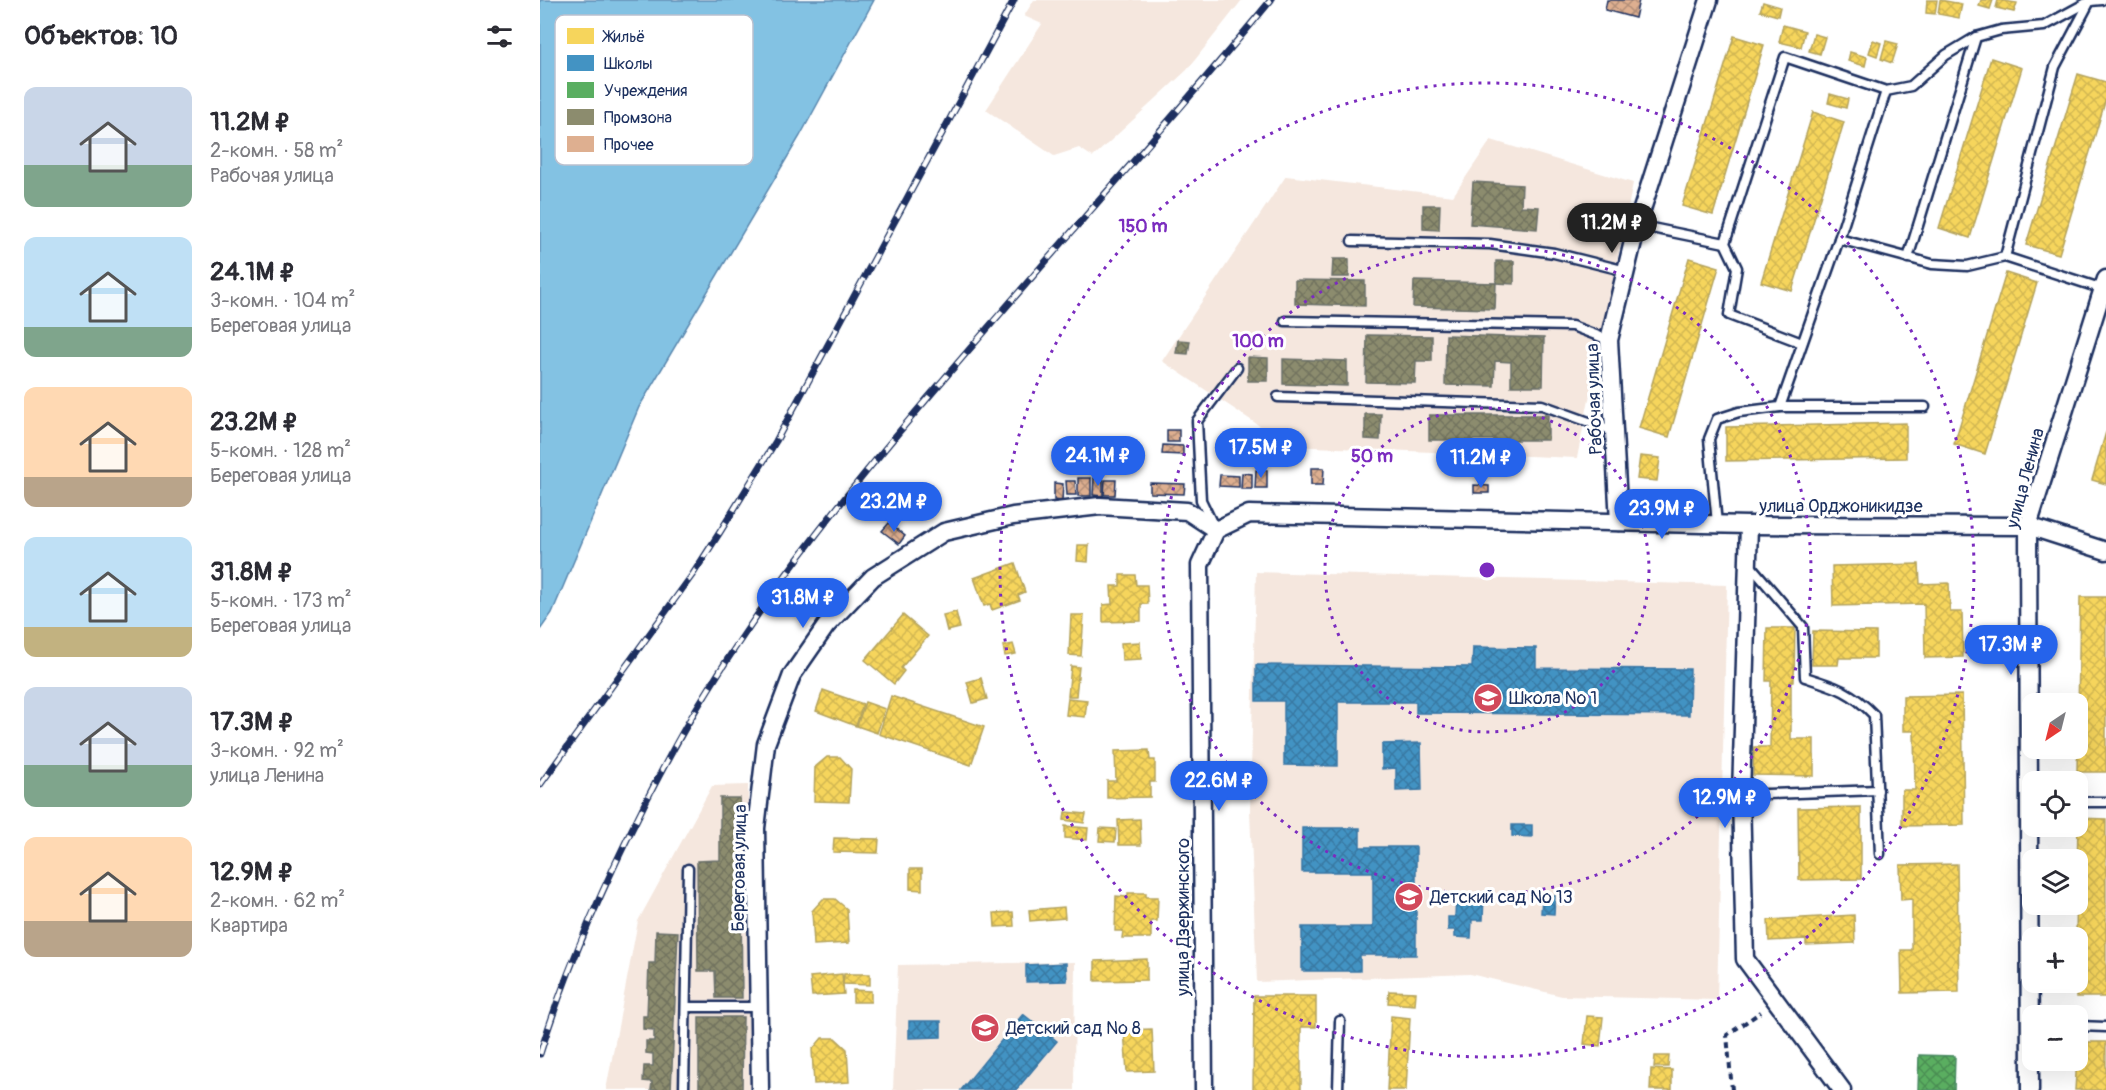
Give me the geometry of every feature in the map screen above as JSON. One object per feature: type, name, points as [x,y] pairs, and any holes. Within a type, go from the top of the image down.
[{"type":"street","name":"Рабочая улица","points":[[1619,522],[1609,340],[1637,225],[1709,0]]},
{"type":"street","name":"улица Ленина","points":[[2031,771],[2028,526],[2104,284]]},
{"type":"street","name":"Береговая улица","points":[[760,1090],[756,828],[766,744],[792,675],[826,626],[873,577],[944,532],[1013,516],[1100,506],[1187,511],[1216,531]]},
{"type":"street","name":"улица Орджоникидзе","points":[[1216,531],[1250,514],[1749,525],[2028,526],[2106,551]]},
{"type":"street","points":[[1749,525],[1741,795],[1745,959],[1842,1090]]},
{"type":"street","name":"улица Дзержинского","points":[[1204,1090],[1200,565],[1216,531]]},
{"type":"street","name":"улица Ленина","points":[[2031,837],[2031,1005]]},
{"type":"street","name":"улица Ленина","points":[[2030,1071],[2030,1090]]},
{"type":"lane","points":[[1802,343],[1729,315],[1737,268],[1725,243],[1785,57],[1886,91],[1911,86],[1946,55],[1976,38],[2001,30],[2044,26],[2090,1],[2102,0]]},
{"type":"lane","points":[[2005,257],[2055,67],[2090,1]]},
{"type":"lane","points":[[1908,258],[1976,38]]},
{"type":"lane","points":[[1780,407],[1839,239],[1886,91]]},
{"type":"lane","points":[[1637,225],[1725,243]]},
{"type":"lane","points":[[1839,239],[1932,264],[1967,266],[2005,257],[2104,284]]},
{"type":"lane","points":[[1352,241],[1490,244],[1554,253],[1626,271]]},
{"type":"lane","points":[[1285,321],[1572,326],[1609,340]]},
{"type":"lane","points":[[1216,531],[1201,500],[1197,421],[1237,368]]},
{"type":"lane","points":[[1278,397],[1542,405],[1614,431]]},
{"type":"lane","points":[[1717,524],[1708,439],[1717,419],[1739,412],[1780,407],[1925,407]]},
{"type":"lane","points":[[1748,562],[1803,627],[1806,677],[1841,688],[1861,702],[1874,715],[1880,854]]},
{"type":"lane","points":[[1741,795],[1878,790]]},
{"type":"lane","points":[[2088,802],[2106,802]]},
{"type":"lane","points":[[684,1090],[688,869]]},
{"type":"lane","points":[[686,1007],[759,1007]]},
{"type":"lane","points":[[1338,1090],[1340,1021]]},
{"type":"lane","points":[[2088,1026],[2106,1027]]},
{"type":"path","points":[[1732,1090],[1727,1035],[1777,1002]]},
{"type":"shaded area","points":[[1034,0],[1242,0],[1187,70],[1093,157],[1079,148],[1054,156],[986,110],[1042,24],[1024,16]]},
{"type":"shaded area","points":[[1491,140],[1633,183],[1577,458],[1290,446],[1162,361],[1286,176],[1453,196]]},
{"type":"shaded area","name":"Школа № 1","points":[[1256,572],[1727,585],[1717,1000],[1562,996],[1470,974],[1257,982],[1250,811]]},
{"type":"shaded area","points":[[748,785],[749,1090],[606,1090],[638,921],[712,786]]},
{"type":"shaded area","name":"Детский сад № 8","points":[[1075,962],[1074,1090],[893,1090],[898,965]]},
{"type":"water","points":[[540,0],[874,0],[800,136],[639,407],[552,613],[540,630]]},
{"type":"building: Жильё","points":[[1927,0],[1937,0],[1935,14],[1926,13]]},
{"type":"building: Жильё","points":[[1940,0],[1962,4],[1959,18],[1938,14]]},
{"type":"building: Жильё","points":[[1981,0],[1993,0],[1990,9],[1979,6]]},
{"type":"building: Жильё","points":[[1998,0],[2017,3],[2014,12],[1996,8]]},
{"type":"building: Жильё","points":[[1763,2],[1780,7],[1778,16],[1760,11]]},
{"type":"building: Жильё","points":[[1783,25],[1805,31],[1801,47],[1779,42]]},
{"type":"building: Жильё","points":[[1814,34],[1825,37],[1820,54],[1809,51]]},
{"type":"building: Жильё","points":[[1734,36],[1764,45],[1713,215],[1682,206]]},
{"type":"building: Жильё","points":[[1873,40],[1881,43],[1877,56],[1869,53]]},
{"type":"building: Жильё","points":[[1886,41],[1898,44],[1892,63],[1881,59]]},
{"type":"building: Жильё","points":[[1850,52],[1867,57],[1865,66],[1848,61]]},
{"type":"building: Жильё","points":[[1991,58],[2022,68],[1970,238],[1939,228]]},
{"type":"building: Жильё","points":[[2078,74],[2106,82],[2106,99],[2059,254],[2026,245]]},
{"type":"building: Жильё","points":[[1830,94],[1848,99],[1846,108],[1828,103]]},
{"type":"building: Жильё","points":[[1813,112],[1844,122],[1792,291],[1761,282]]},
{"type":"building: Жильё","points":[[1689,258],[1719,267],[1669,437],[1639,428]]},
{"type":"building: Жильё","points":[[2006,273],[2037,283],[1985,454],[1954,444]]},
{"type":"building: Жильё","points":[[1906,423],[1906,458],[1726,461],[1726,427]]},
{"type":"building: Жильё","points":[[2106,432],[2106,484],[2092,480]]},
{"type":"building: Жильё","points":[[1640,456],[1660,458],[1657,481],[1637,479]]},
{"type":"building: Жильё","points":[[1078,545],[1089,545],[1088,562],[1077,561]]},
{"type":"building: Жильё","points":[[1015,563],[1025,592],[1018,595],[1020,600],[992,610],[990,604],[984,606],[974,578]]},
{"type":"building: Жильё","points":[[1919,564],[1920,584],[1949,583],[1950,612],[1962,612],[1963,657],[1925,658],[1924,604],[1833,606],[1832,566]]},
{"type":"building: Жильё","points":[[1120,575],[1135,575],[1136,585],[1147,585],[1148,604],[1141,604],[1141,621],[1103,622],[1103,605],[1112,604],[1111,586],[1120,586]]},
{"type":"building: Жильё","points":[[2080,597],[2106,597],[2106,772],[2077,771],[2077,759],[2088,759],[2088,693],[2078,693]]},
{"type":"building: Жильё","points":[[956,612],[960,628],[947,631],[943,615]]},
{"type":"building: Жильё","points":[[903,615],[928,636],[901,668],[904,671],[894,684],[865,660]]},
{"type":"building: Жильё","points":[[1071,615],[1084,615],[1081,656],[1069,655]]},
{"type":"building: Жильё","points":[[1767,628],[1795,628],[1794,681],[1791,682],[1791,739],[1814,739],[1814,776],[1753,775],[1754,747],[1770,747],[1771,681],[1766,681]]},
{"type":"building: Жильё","points":[[1813,631],[1876,632],[1876,658],[1839,658],[1838,665],[1812,665]]},
{"type":"building: Жильё","points":[[1140,642],[1141,659],[1122,660],[1121,643]]},
{"type":"building: Жильё","points":[[1013,644],[1016,654],[1005,656],[1003,646]]},
{"type":"building: Жильё","points":[[1071,666],[1079,667],[1076,696],[1068,696]]},
{"type":"building: Жильё","points":[[981,678],[987,699],[973,703],[967,682]]},
{"type":"building: Жильё","points":[[823,690],[863,704],[856,726],[816,711]]},
{"type":"building: Жильё","points":[[1962,695],[1964,825],[1902,826],[1902,790],[1915,790],[1914,731],[1903,731],[1903,696]]},
{"type":"building: Жильё","points":[[891,696],[984,727],[971,765],[879,734]]},
{"type":"building: Жильё","points":[[1068,698],[1087,700],[1085,717],[1066,715]]},
{"type":"building: Жильё","points":[[865,702],[885,709],[877,733],[857,726]]},
{"type":"building: Жильё","points":[[1149,750],[1150,760],[1155,760],[1155,782],[1150,782],[1150,797],[1107,798],[1107,781],[1116,781],[1115,751]]},
{"type":"building: Жильё","points":[[827,757],[840,757],[851,769],[849,802],[814,801],[815,767]]},
{"type":"building: Жильё","points":[[1861,807],[1861,879],[1799,880],[1798,808]]},
{"type":"building: Жильё","points":[[1065,812],[1086,814],[1084,823],[1064,820]]},
{"type":"building: Жильё","points":[[2088,818],[2106,819],[2106,997],[2076,997],[2076,993],[2088,993],[2088,927],[2076,927],[2076,915],[2088,915],[2088,849],[2077,849],[2078,837],[2088,837]]},
{"type":"building: Жильё","points":[[1140,819],[1141,845],[1119,845],[1118,820]]},
{"type":"building: Жильё","points":[[1065,826],[1088,828],[1087,840],[1065,838]]},
{"type":"building: Жильё","points":[[1100,828],[1116,829],[1115,842],[1099,841]]},
{"type":"building: Жильё","points":[[834,838],[879,839],[878,853],[833,852]]},
{"type":"building: Жильё","points":[[1957,864],[1959,992],[1902,993],[1901,950],[1912,950],[1912,899],[1901,900],[1900,865]]},
{"type":"building: Жильё","points":[[910,869],[922,869],[922,890],[910,889]]},
{"type":"building: Жильё","points":[[1128,893],[1146,893],[1146,897],[1158,897],[1157,921],[1151,921],[1151,938],[1122,938],[1123,931],[1115,931],[1116,896],[1128,897]]},
{"type":"building: Жильё","points":[[823,899],[835,899],[847,909],[849,943],[814,945],[812,911]]},
{"type":"building: Жильё","points":[[1064,907],[1065,918],[1030,921],[1029,910]]},
{"type":"building: Жильё","points":[[1013,912],[1014,926],[995,927],[994,913]]},
{"type":"building: Жильё","points":[[1854,915],[1855,943],[1806,945],[1806,939],[1769,941],[1768,920]]},
{"type":"building: Жильё","points":[[1147,959],[1147,980],[1095,981],[1095,961]]},
{"type":"building: Жильё","points":[[842,974],[844,994],[812,996],[810,977]]},
{"type":"building: Жильё","points":[[844,974],[870,974],[870,985],[843,984]]},
{"type":"building: Жильё","points":[[853,990],[871,991],[871,1002],[853,1002]]},
{"type":"building: Жильё","points":[[1389,991],[1416,992],[1415,1005],[1388,1003]]},
{"type":"building: Жильё","points":[[1254,996],[1316,996],[1316,1027],[1301,1027],[1301,1090],[1253,1090]]},
{"type":"building: Жильё","points":[[1391,1016],[1410,1018],[1406,1090],[1387,1090]]},
{"type":"building: Жильё","points":[[1587,1016],[1603,1017],[1600,1046],[1584,1044]]},
{"type":"building: Жильё","points":[[1152,1029],[1154,1071],[1127,1072],[1124,1030]]},
{"type":"building: Жильё","points":[[822,1038],[835,1038],[847,1049],[849,1082],[814,1084],[812,1050]]},
{"type":"building: Жильё","points":[[2088,1042],[2106,1042],[2106,1090],[2075,1090],[2076,1071],[2088,1071]]},
{"type":"building: Жильё","points":[[1655,1056],[1669,1056],[1668,1067],[1654,1067]]},
{"type":"building: Жильё","points":[[1651,1069],[1672,1070],[1672,1090],[1650,1090]]},
{"type":"building: Школы","points":[[1473,647],[1536,648],[1536,668],[1690,669],[1689,715],[1416,713],[1416,702],[1338,702],[1338,766],[1284,765],[1284,701],[1256,701],[1256,665],[1472,667]]},
{"type":"building: Школы","points":[[1421,743],[1422,790],[1396,791],[1396,768],[1382,769],[1382,744]]},
{"type":"building: Школы","points":[[1512,825],[1532,825],[1532,837],[1512,836]]},
{"type":"building: Школы","points":[[1302,828],[1360,828],[1360,847],[1416,847],[1416,955],[1360,955],[1360,971],[1302,971],[1302,927],[1373,927],[1373,872],[1302,872]]},
{"type":"building: Школы","points":[[1456,895],[1484,895],[1483,920],[1472,920],[1471,938],[1455,937],[1455,930],[1448,930],[1448,917],[1455,917]]},
{"type":"building: Школы","points":[[1542,895],[1555,896],[1554,914],[1541,913]]},
{"type":"building: Школы","points":[[1066,963],[1067,981],[1026,982],[1026,965]]},
{"type":"building: Школы","points":[[1023,1014],[1057,1041],[1016,1090],[961,1090]]},
{"type":"building: Школы","points":[[909,1021],[941,1021],[941,1037],[909,1038]]},
{"type":"building: Учреждения","points":[[1919,1055],[1955,1056],[1954,1090],[1918,1090]]},
{"type":"building: Промзона","points":[[1473,182],[1522,185],[1521,206],[1539,207],[1537,229],[1470,224]]},
{"type":"building: Промзона","points":[[1423,205],[1440,205],[1439,230],[1423,229]]},
{"type":"building: Промзона","points":[[1333,259],[1349,259],[1349,277],[1332,277]]},
{"type":"building: Промзона","points":[[1496,261],[1514,261],[1514,284],[1496,283]]},
{"type":"building: Промзона","points":[[1295,280],[1365,281],[1365,306],[1295,304]]},
{"type":"building: Промзона","points":[[1414,281],[1496,283],[1495,309],[1413,307]]},
{"type":"building: Промзона","points":[[1367,335],[1432,336],[1432,361],[1416,361],[1415,383],[1366,382]]},
{"type":"building: Промзона","points":[[1446,335],[1544,338],[1543,386],[1511,386],[1511,362],[1495,361],[1494,386],[1445,385]]},
{"type":"building: Промзона","points":[[1178,340],[1190,341],[1188,354],[1176,353]]},
{"type":"building: Промзона","points":[[1248,357],[1268,358],[1268,381],[1248,381]]},
{"type":"building: Промзона","points":[[1283,359],[1347,361],[1347,386],[1283,384]]},
{"type":"building: Промзона","points":[[1365,414],[1381,414],[1380,440],[1365,439]]},
{"type":"building: Промзона","points":[[1429,415],[1548,415],[1548,440],[1513,440],[1513,446],[1499,446],[1498,440],[1429,440]]},
{"type":"building: Промзона","points":[[720,798],[740,798],[742,998],[716,998],[715,971],[698,971],[697,861],[720,860]]},
{"type":"building: Промзона","points":[[656,931],[678,932],[671,1090],[651,1090],[652,1082],[643,1081],[644,1066],[653,1066],[653,1054],[646,1053],[646,1041],[654,1041],[654,1030],[643,1029],[643,1016],[647,1016],[649,963],[655,963]]},
{"type":"building: Промзона","points":[[699,1017],[743,1017],[742,1090],[699,1090]]},
{"type":"building: Прочее","points":[[1607,0],[1639,0],[1635,18],[1605,10]]},
{"type":"building: Прочее","points":[[1167,430],[1179,430],[1179,442],[1167,442]]},
{"type":"building: Прочее","points":[[1163,445],[1183,446],[1183,455],[1162,454]]},
{"type":"building: Прочее","points":[[1311,468],[1324,468],[1323,485],[1311,485]]},
{"type":"building: Прочее","points":[[1256,470],[1267,470],[1267,488],[1255,488]]},
{"type":"building: Прочее","points":[[1242,473],[1252,474],[1252,489],[1241,489]]},
{"type":"building: Прочее","points":[[1220,475],[1239,476],[1239,487],[1219,486]]},
{"type":"building: Прочее","points":[[1078,478],[1091,478],[1091,496],[1078,496]]},
{"type":"building: Прочее","points":[[1094,478],[1103,478],[1103,496],[1093,495]]},
{"type":"building: Прочее","points":[[1105,480],[1116,480],[1115,495],[1104,495]]},
{"type":"building: Прочее","points":[[1066,481],[1075,481],[1076,495],[1067,495]]},
{"type":"building: Прочее","points":[[1054,483],[1063,484],[1062,501],[1054,500]]},
{"type":"building: Прочее","points":[[1150,483],[1185,484],[1184,494],[1150,493]]},
{"type":"building: Прочее","points":[[1474,485],[1489,486],[1489,493],[1474,493]]},
{"type":"building: Прочее","points":[[889,523],[905,536],[899,544],[882,531]]},
{"type":"railway","points":[[540,785],[693,574],[776,441],[1014,0]]},
{"type":"railway","points":[[540,1054],[574,958],[630,833],[689,721],[759,612],[818,532],[880,455],[1271,0]]},
{"type":"place","name":"Школа № 1","points":[[1488,698]]},
{"type":"place","name":"Детский сад № 13","points":[[1409,897]]},
{"type":"place","name":"Детский сад № 8","points":[[985,1028]]}]
